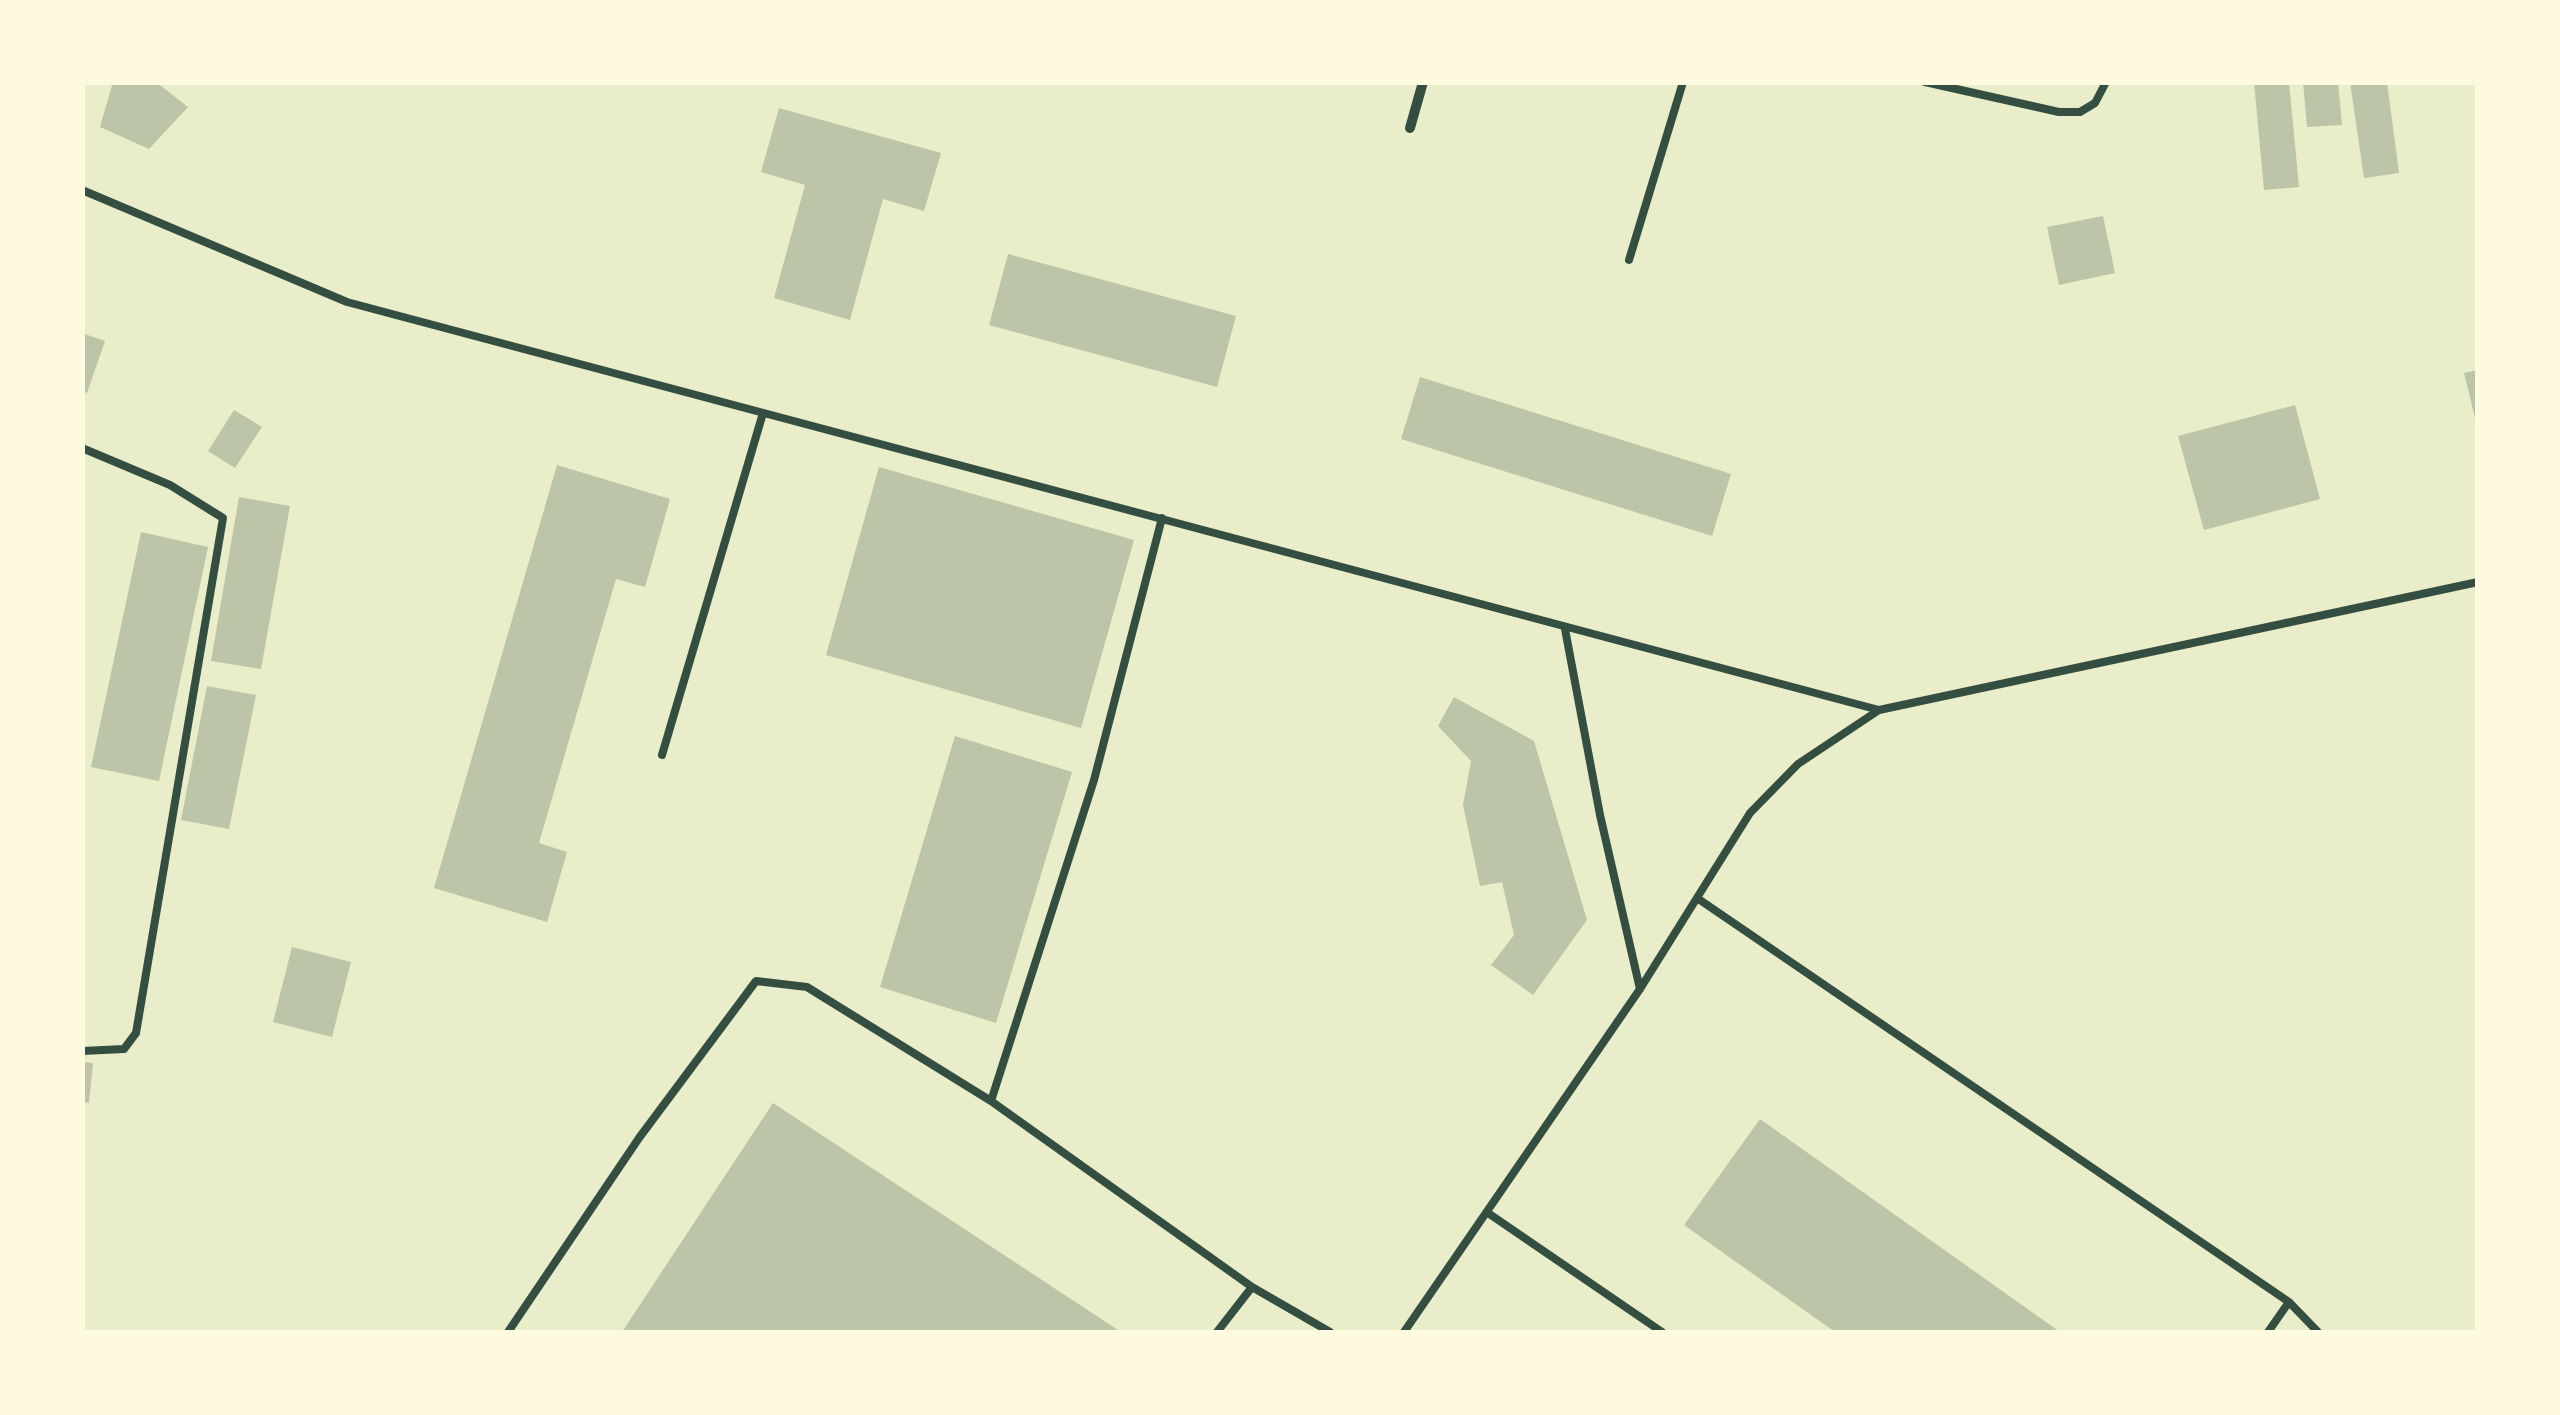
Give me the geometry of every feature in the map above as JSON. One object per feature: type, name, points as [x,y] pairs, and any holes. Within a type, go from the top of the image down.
[{"type":"street","points":[[1410,128],[1423,82]]},
{"type":"lane","points":[[1629,260],[1683,82]]},
{"type":"lane","points":[[1925,82],[2059,112],[2080,112],[2094,103],[2106,82]]},
{"type":"lane","points":[[82,190],[347,302],[1879,710]]},
{"type":"lane","points":[[662,756],[764,413]]},
{"type":"lane","points":[[82,448],[170,484],[223,518],[136,1034],[124,1049],[82,1052]]},
{"type":"lane","points":[[991,1101],[1094,780],[1162,518]]},
{"type":"lane","points":[[1404,1332],[1640,989],[1750,813],[1798,764],[1879,710],[2478,582]]},
{"type":"lane","points":[[1565,629],[1600,815],[1640,989]]},
{"type":"lane","points":[[1696,898],[2289,1302],[2318,1332]]},
{"type":"lane","points":[[508,1332],[638,1138],[756,980],[808,986],[991,1101],[1252,1287],[1330,1332]]},
{"type":"lane","points":[[1488,1212],[1662,1332]]},
{"type":"lane","points":[[1217,1332],[1252,1287]]},
{"type":"lane","points":[[2268,1332],[2289,1302]]},
{"type":"building","points":[[113,82],[156,82],[188,107],[149,149],[100,127]]},
{"type":"building","points":[[2254,82],[2289,82],[2299,187],[2264,190]]},
{"type":"building","points":[[2303,82],[2338,82],[2342,125],[2307,127]]},
{"type":"building","points":[[2350,82],[2387,82],[2399,173],[2364,178]]},
{"type":"building","points":[[779,108],[941,153],[924,211],[883,199],[850,320],[774,298],[805,185],[761,172]]},
{"type":"building","points":[[2103,216],[2115,273],[2059,285],[2047,227]]},
{"type":"building","points":[[1008,254],[1236,316],[1217,387],[989,325]]},
{"type":"building","points":[[82,333],[105,341],[87,393],[82,391]]},
{"type":"building","points":[[2478,370],[2478,422],[2476,422],[2464,373]]},
{"type":"building","points":[[1420,377],[1731,474],[1712,536],[1401,439]]},
{"type":"building","points":[[2295,405],[2320,499],[2204,530],[2178,436]]},
{"type":"building","points":[[234,410],[262,427],[235,468],[208,451]]},
{"type":"building","points":[[557,465],[670,499],[645,587],[616,579],[539,843],[567,852],[547,922],[434,888]]},
{"type":"building","points":[[879,467],[1134,540],[1081,728],[826,655]]},
{"type":"building","points":[[239,497],[290,506],[261,669],[211,661]]},
{"type":"building","points":[[141,532],[208,547],[159,781],[91,767]]},
{"type":"building","points":[[207,686],[256,695],[229,829],[181,820]]},
{"type":"building","points":[[1454,697],[1534,741],[1587,920],[1533,995],[1491,965],[1514,935],[1502,882],[1480,886],[1463,805],[1471,761],[1438,726]]},
{"type":"building","points":[[955,736],[1072,772],[996,1023],[880,987]]},
{"type":"building","points":[[292,947],[351,962],[332,1037],[273,1022]]},
{"type":"building","points":[[82,1062],[93,1063],[89,1103],[82,1102]]},
{"type":"building","points":[[773,1103],[1118,1330],[622,1332]]},
{"type":"building","points":[[1760,1119],[2060,1332],[1835,1332],[1684,1225]]}]
